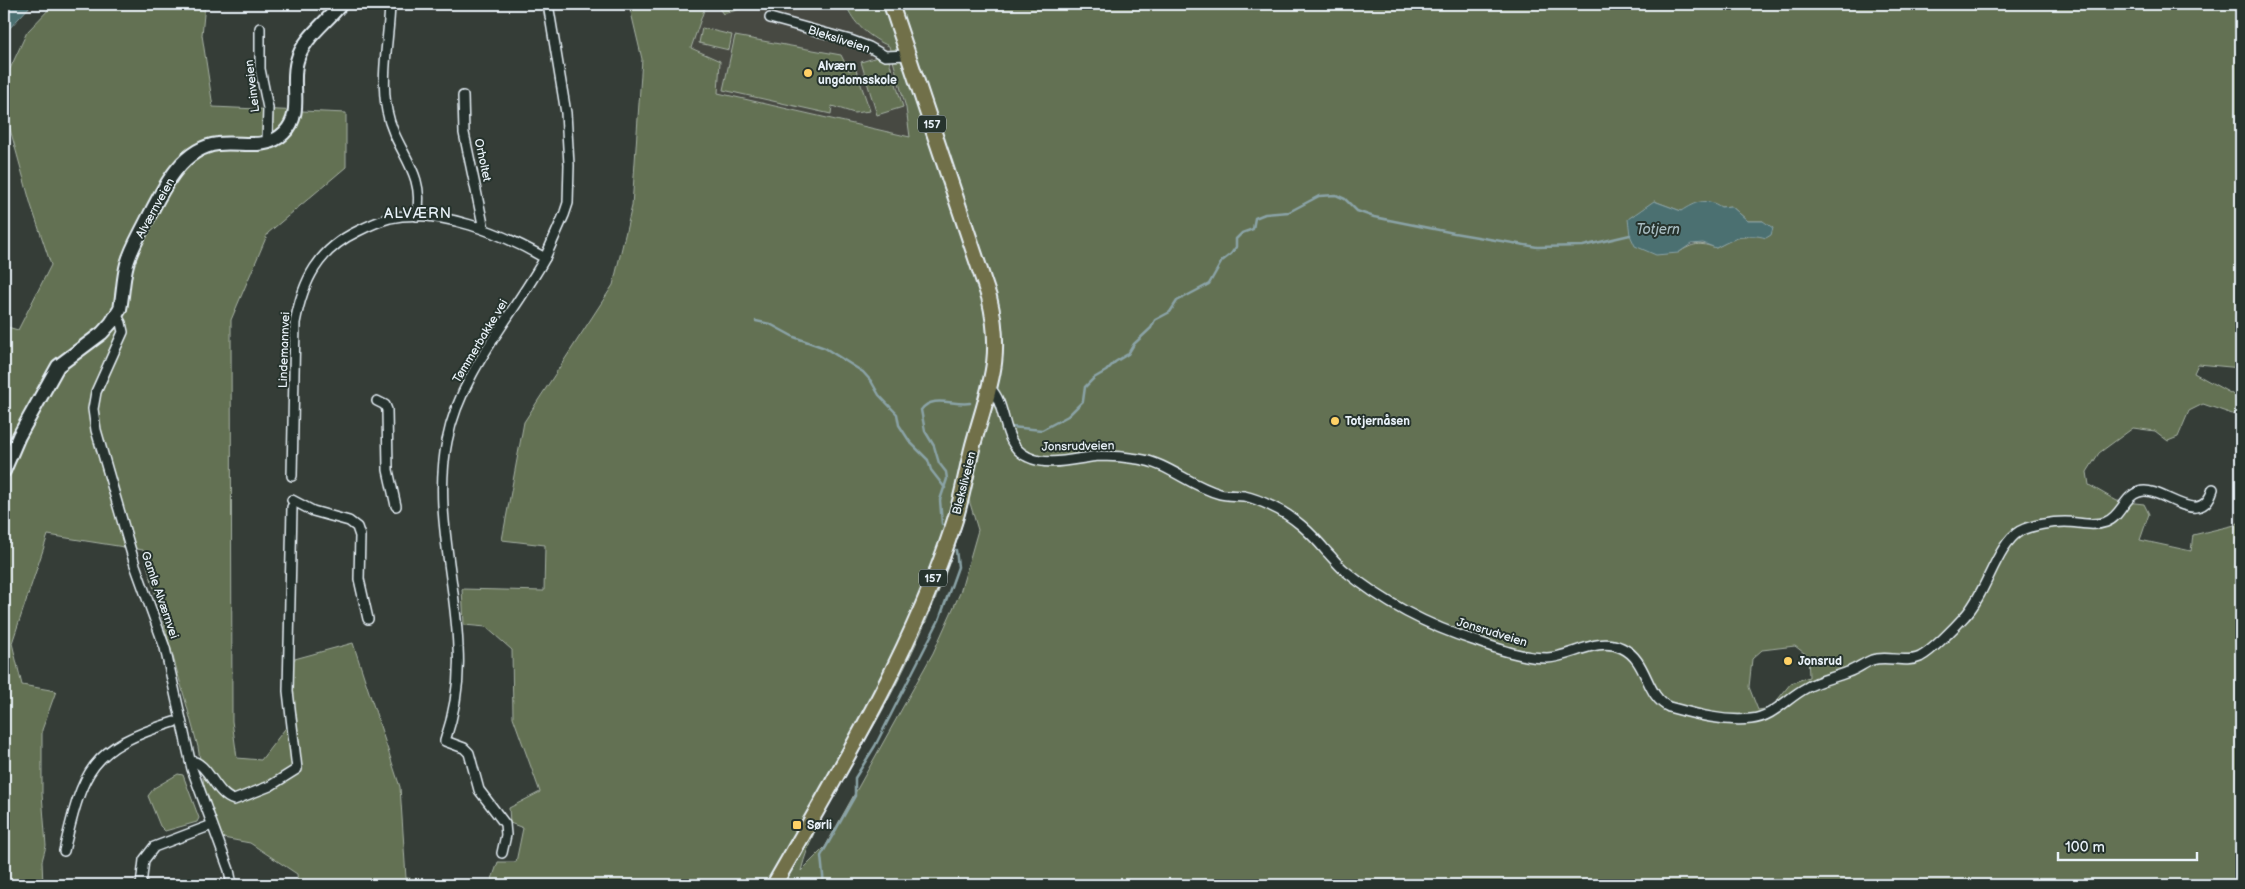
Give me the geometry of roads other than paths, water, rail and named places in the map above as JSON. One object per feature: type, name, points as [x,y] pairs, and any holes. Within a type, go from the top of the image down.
[{"type":"main road","points":[[267,142],[283,134],[293,119],[296,107],[294,73],[299,53],[305,43],[340,4]]},
{"type":"main road","name":"Bleksliveien","points":[[774,885],[881,694],[926,594],[956,518],[973,447],[990,388],[996,350],[991,306],[891,4]]},
{"type":"main road","name":"Alværnveien","points":[[4,471],[19,436],[58,366],[102,333],[116,316],[120,309],[130,256],[158,199],[179,168],[193,154],[208,146],[267,142]]},
{"type":"street","points":[[390,4],[385,69],[386,102],[392,129],[419,188],[418,216],[471,224],[484,228],[545,258]]},
{"type":"street","name":"Tømmerbakke vei","points":[[502,853],[506,835],[505,824],[479,790],[469,753],[464,748],[445,741],[457,688],[458,650],[442,505],[443,468],[450,428],[464,391],[545,258],[568,202],[569,165],[566,114],[548,4]]},
{"type":"street","name":"Bleksliveien","points":[[770,18],[850,40],[869,47],[885,56],[908,55]]},
{"type":"street","name":"Leinveien","points":[[260,28],[260,68],[268,108],[267,142]]},
{"type":"street","name":"Orholtet","points":[[463,96],[466,142],[484,228]]},
{"type":"street","name":"Lindemannvei","points":[[292,476],[295,323],[304,288],[320,259],[343,238],[389,218],[418,216]]},
{"type":"street","name":"Gamle Alværnvei","points":[[116,316],[123,327],[123,335],[99,381],[94,397],[93,416],[135,565],[165,648],[190,761],[229,870],[232,885]]},
{"type":"street","name":"Jonsrudveien","points":[[990,388],[997,395],[1010,439],[1019,451],[1028,458],[1045,461],[1102,456],[1151,461],[1205,489],[1220,494],[1246,497],[1264,503],[1291,517],[1305,527],[1343,569],[1411,615],[1437,628],[1505,651],[1534,657],[1556,657],[1604,644],[1622,647],[1631,653],[1641,665],[1657,699],[1664,705],[1722,719],[1750,719],[1763,716],[1776,710],[1806,688],[1846,673],[1872,660],[1880,658],[1912,659],[1923,655],[1972,609],[2002,553],[2020,531],[2053,523],[2094,524],[2108,521],[2120,512],[2134,494],[2140,491],[2149,491],[2187,506],[2201,506],[2208,500],[2213,489]]},
{"type":"street","points":[[377,401],[386,407],[388,470],[396,506]]},
{"type":"street","points":[[190,761],[200,764],[224,796],[234,800],[270,786],[298,769],[288,691],[292,504],[349,521],[357,527],[360,536],[359,579],[368,619]]},
{"type":"street","points":[[64,851],[79,793],[97,761],[124,740],[174,722]]},
{"type":"street","points":[[141,885],[144,860],[154,847],[212,825]]},
{"type":"water","points":[[4,4],[32,4],[7,31],[4,40]]},
{"type":"water","name":"Totjern","points":[[1654,201],[1681,211],[1691,205],[1705,201],[1721,207],[1731,206],[1748,221],[1763,221],[1773,228],[1771,235],[1766,238],[1746,236],[1734,239],[1716,248],[1703,243],[1691,244],[1678,253],[1656,255],[1635,246],[1630,235],[1628,219]]},
{"type":"waterway","points":[[1011,427],[1042,430],[1068,416],[1083,401],[1085,387],[1094,378],[1128,354],[1134,344],[1151,328],[1155,320],[1170,312],[1177,301],[1209,284],[1222,261],[1236,247],[1236,239],[1242,233],[1253,229],[1255,218],[1265,214],[1289,212],[1319,196],[1336,195],[1345,199],[1357,211],[1374,217],[1537,247],[1583,246],[1630,235]]},
{"type":"waterway","points":[[756,321],[770,324],[794,337],[825,348],[863,372],[879,395],[897,414],[899,425],[910,442],[928,460],[931,470],[945,488]]},
{"type":"waterway","points":[[942,524],[940,500],[947,479],[946,472],[939,463],[934,446],[925,431],[921,410],[931,403],[970,403]]},
{"type":"waterway","points":[[824,885],[821,856],[855,796],[855,778],[875,746],[939,620],[958,567],[956,550]]},
{"type":"place","name":"Alværn ungdomsskole","points":[[808,73]]},
{"type":"place","name":"Totjernåsen","points":[[1335,421]]},
{"type":"place","name":"Jonsrud","points":[[1788,661]]},
{"type":"place","name":"Sørli","points":[[797,825]]},
{"type":"district","name":"ALVÆRN","points":[[418,213]]}]
